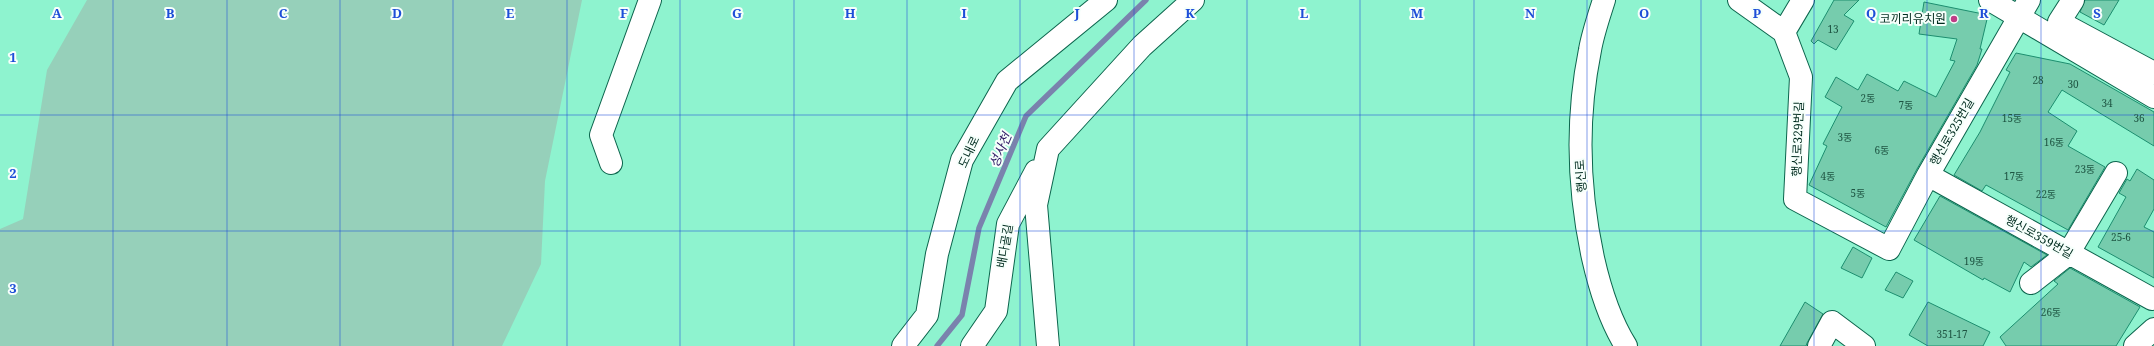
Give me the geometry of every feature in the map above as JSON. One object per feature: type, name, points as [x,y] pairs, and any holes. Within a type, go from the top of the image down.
[{"type":"street","points":[[611,163],[601,135],[650,0]]},
{"type":"street","name":"도내로","points":[[902,346],[927,315],[937,254],[962,160],[1007,81],[1106,0]]},
{"type":"street","name":"배다골길","points":[[972,346],[996,311],[1008,224],[1048,149],[1142,46],[1193,0]]},
{"type":"street","name":"행신로","points":[[1604,0],[1590,50],[1582,106],[1579,159],[1585,222],[1602,295],[1626,346]]},
{"type":"street","points":[[1739,0],[1784,32],[1803,0]]},
{"type":"street","points":[[1990,0],[2024,8],[2154,97]]},
{"type":"street","points":[[2073,0],[2059,22],[2154,73]]},
{"type":"street","name":"행신로325번길","points":[[1889,249],[1928,174],[2024,8]]},
{"type":"street","name":"행신로329번길","points":[[1784,32],[1800,77],[1795,199],[1889,249]]},
{"type":"street","points":[[1048,149],[1036,205],[1048,346]]},
{"type":"street","points":[[2031,283],[2068,254],[2116,173]]},
{"type":"street","name":"행신로359번길","points":[[1928,174],[2068,254],[2152,299]]},
{"type":"street","points":[[1818,346],[1832,322],[1864,346]]},
{"type":"street","points":[[2135,346],[2154,330]]},
{"type":"green space","points":[[87,0],[582,0],[545,181],[541,264],[502,346],[0,346],[0,229],[23,219],[47,70]]},
{"type":"building","points":[[1834,0],[1859,0],[1844,15],[1854,21],[1836,50],[1818,40],[1814,44],[1811,41]]},
{"type":"building","points":[[2085,0],[2119,0],[2104,25],[2080,12]]},
{"type":"building","points":[[1924,2],[1988,15],[1980,49],[1982,49],[1977,65],[1917,169],[1886,227],[1809,185],[1827,146],[1823,144],[1842,107],[1825,97],[1836,77],[1858,90],[1867,74],[1898,91],[1904,81],[1936,97],[1955,61],[1950,60],[1957,39],[1919,34]]},
{"type":"building","points":[[2016,53],[2070,64],[2154,112],[2154,146],[2062,90],[2048,112],[2077,131],[2068,146],[2105,167],[2068,230],[1986,185],[1982,191],[1954,175],[1980,132],[2010,72],[2006,70]]},
{"type":"building","points":[[2137,169],[2154,180],[2154,209],[2144,227],[2154,232],[2154,278],[2098,247],[2126,197],[2119,193],[2127,179],[2130,181]]},
{"type":"building","points":[[1940,196],[2047,255],[2031,267],[2024,262],[2010,292],[1984,278],[1983,280],[1914,240]]},
{"type":"building","points":[[1853,247],[1872,258],[1862,278],[1841,268]]},
{"type":"building","points":[[2070,268],[2140,307],[2116,346],[2006,346],[2000,337],[2058,284],[2054,281]]},
{"type":"building","points":[[1896,272],[1913,281],[1903,298],[1885,290]]},
{"type":"building","points":[[1805,302],[1823,314],[1806,346],[1780,346]]},
{"type":"building","points":[[1928,302],[1990,332],[1983,346],[1928,346],[1909,335]]},
{"type":"waterway","name":"성사천","points":[[937,346],[962,315],[979,228],[1026,116],[1146,0]]},
{"type":"place","name":"코끼리유치원","points":[[1954,19]]}]
